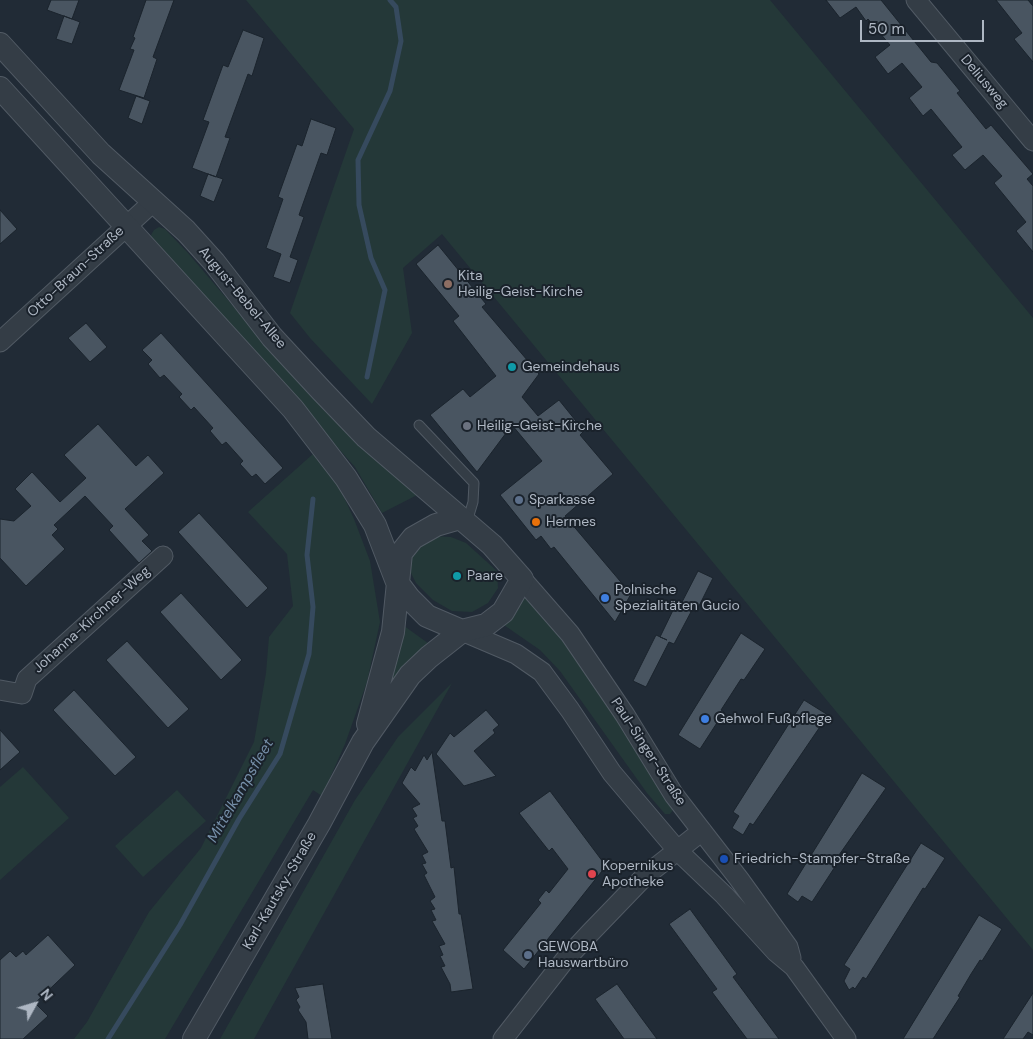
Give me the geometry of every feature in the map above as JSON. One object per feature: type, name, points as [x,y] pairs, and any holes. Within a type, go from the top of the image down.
[{"type":"street","name":"Deliusweg","points":[[916,0],[1033,141]]},
{"type":"street","name":"August-Bebel-Allee","points":[[0,44],[101,154],[186,231],[214,262],[272,337],[366,437],[492,544]]},
{"type":"street","points":[[0,88],[294,408],[346,478],[375,525],[396,582]]},
{"type":"street","name":"Otto-Braun-Straße","points":[[0,342],[153,202]]},
{"type":"street","name":"Karl-Kautsky-Straße","points":[[363,742],[393,632],[396,582],[401,553],[413,538],[436,525],[463,520]]},
{"type":"street","name":"Paul-Singer-Straße","points":[[492,544],[570,634],[612,694],[674,795],[788,947],[794,967]]},
{"type":"street","name":"Johanna-Kirchner-Weg","points":[[0,690],[22,694],[27,679],[163,556]]},
{"type":"street","name":"Karl-Kautsky-Straße","points":[[194,1039],[319,824],[363,742],[410,675],[462,631],[486,625],[503,612],[522,580]]},
{"type":"street","name":"Paul-Singer-Straße","points":[[396,582],[427,616],[516,654],[542,672],[612,773],[678,852],[724,895],[776,952],[794,967],[846,1039]]},
{"type":"street","points":[[503,1039],[564,961],[645,876],[678,852],[702,831]]},
{"type":"lane","points":[[419,425],[474,483],[473,502],[463,520]]},
{"type":"green space","points":[[246,0],[770,0],[1033,318],[1033,950],[442,234],[403,268],[412,333],[372,404],[310,338],[290,313],[354,129]]},
{"type":"green space","points":[[159,227],[165,229],[188,253],[267,346],[419,494],[382,513],[355,467],[154,242],[151,235]]},
{"type":"green space","points":[[314,453],[338,484],[354,519],[370,561],[380,622],[367,682],[345,744],[322,796],[313,790],[165,1039],[74,1039],[87,1022],[149,912],[201,848],[254,742],[266,673],[269,637],[293,606],[287,554],[248,512]]},
{"type":"green space","points":[[432,536],[451,537],[466,543],[497,571],[498,588],[488,603],[472,612],[452,611],[433,600],[416,583],[408,567],[410,553]]},
{"type":"green space","points":[[523,593],[553,623],[673,804],[673,810],[670,814],[665,814],[647,793],[560,671],[540,650],[501,623]]},
{"type":"green space","points":[[400,623],[432,646],[384,702]]},
{"type":"green space","points":[[452,683],[254,1039],[220,1039],[355,800],[398,737]]},
{"type":"green space","points":[[23,767],[69,818],[0,880],[0,787]]},
{"type":"green space","points":[[177,790],[206,821],[143,877],[115,846]]},
{"type":"building","points":[[51,0],[79,0],[72,19],[47,10]]},
{"type":"building","points":[[146,0],[174,0],[153,57],[157,59],[144,98],[119,90],[134,50],[130,49]]},
{"type":"building","points":[[826,0],[881,0],[931,62],[937,63],[960,91],[957,93],[986,129],[991,125],[1033,174],[1027,179],[1033,186],[1033,252],[1016,231],[1026,222],[994,183],[1002,176],[983,155],[965,170],[952,155],[962,147],[931,109],[923,116],[909,98],[922,87],[902,63],[888,74],[875,57],[890,45],[868,19],[866,21],[856,7],[840,18]]},
{"type":"building","points":[[996,0],[1028,0],[1033,6],[1033,62],[1014,39],[1022,33]]},
{"type":"building","points":[[64,16],[80,22],[72,44],[56,39]]},
{"type":"building","points":[[243,30],[264,38],[252,76],[248,74],[225,137],[230,138],[216,177],[192,168],[209,122],[203,120],[223,65],[228,67]]},
{"type":"building","points":[[136,96],[150,101],[142,124],[128,118]]},
{"type":"building","points":[[311,119],[336,128],[327,155],[321,153],[299,215],[304,217],[290,257],[298,260],[290,283],[273,277],[281,254],[266,248],[283,199],[278,197],[297,144],[302,146]]},
{"type":"building","points":[[208,174],[223,179],[214,202],[200,196]]},
{"type":"building","points":[[0,210],[17,229],[0,244]]},
{"type":"building","points":[[438,245],[486,304],[482,307],[539,374],[522,397],[538,416],[559,400],[584,431],[580,435],[613,474],[565,516],[631,594],[615,622],[554,547],[551,549],[541,536],[536,540],[500,495],[542,461],[512,425],[477,472],[430,415],[463,389],[470,397],[496,376],[453,321],[459,316],[416,264]]},
{"type":"building","points":[[86,323],[107,347],[90,362],[68,338]]},
{"type":"building","points":[[161,333],[283,468],[265,484],[256,474],[252,477],[240,464],[243,461],[226,442],[222,445],[210,431],[213,428],[194,407],[191,410],[179,397],[182,394],[164,375],[160,378],[148,364],[152,360],[142,350]]},
{"type":"building","points":[[98,424],[136,466],[148,455],[164,473],[125,509],[149,535],[142,541],[152,551],[139,563],[109,530],[113,526],[85,496],[54,525],[58,529],[52,535],[65,549],[26,586],[0,558],[0,519],[14,521],[31,506],[15,489],[32,472],[60,502],[86,478],[64,455]]},
{"type":"building","points":[[199,513],[268,588],[247,608],[178,532]]},
{"type":"building","points":[[698,571],[713,578],[696,612],[681,604]]},
{"type":"building","points":[[181,593],[242,660],[221,680],[160,612]]},
{"type":"building","points":[[677,602],[692,610],[674,644],[669,642],[646,687],[633,681],[656,635],[660,637]]},
{"type":"building","points":[[741,633],[765,649],[744,680],[741,679],[721,710],[724,712],[700,749],[678,735]]},
{"type":"building","points":[[127,641],[189,709],[168,728],[106,660]]},
{"type":"building","points":[[74,690],[136,757],[115,776],[53,710]]},
{"type":"building","points":[[804,700],[828,715],[753,825],[750,823],[743,835],[732,828],[739,816],[733,812]]},
{"type":"building","points":[[486,710],[499,725],[493,730],[495,733],[474,751],[496,776],[464,786],[436,754],[450,733],[454,737]]},
{"type":"building","points":[[0,730],[20,752],[0,770]]},
{"type":"building","points":[[432,752],[442,821],[445,821],[451,868],[454,867],[459,914],[461,914],[473,989],[451,992],[450,984],[441,967],[445,966],[440,956],[443,955],[439,946],[445,944],[432,921],[436,920],[431,910],[435,909],[430,901],[435,897],[424,875],[427,873],[422,864],[426,863],[422,855],[428,852],[414,829],[418,826],[413,818],[417,816],[412,808],[420,804],[402,783],[411,767],[415,771],[424,755],[427,760]]},
{"type":"building","points":[[862,773],[886,788],[839,855],[842,856],[812,902],[802,896],[798,902],[787,894]]},
{"type":"building","points":[[550,791],[606,866],[524,969],[503,950],[541,903],[538,900],[546,890],[549,893],[568,869],[552,848],[549,851],[519,813]]},
{"type":"building","points":[[921,843],[945,858],[925,889],[923,888],[866,979],[863,977],[855,989],[853,987],[849,990],[844,981],[850,969],[844,965]]},
{"type":"building","points":[[690,909],[737,974],[733,977],[779,1039],[747,1039],[712,992],[717,989],[669,924]]},
{"type":"building","points":[[979,915],[1002,929],[982,961],[980,960],[971,974],[958,996],[960,997],[933,1039],[903,1039]]},
{"type":"building","points":[[48,935],[75,965],[35,1003],[48,1016],[23,1039],[0,1039],[0,960],[10,951],[16,957],[23,951],[26,955]]},
{"type":"building","points":[[323,984],[332,1039],[308,1039],[306,1022],[298,1010],[300,1007],[296,1000],[299,997],[295,988]]},
{"type":"building","points":[[617,984],[657,1039],[624,1039],[595,999]]},
{"type":"building","points":[[1033,993],[1033,1035],[1028,1032],[1023,1039],[1003,1039]]},
{"type":"waterway","name":"Mittelkampsfleet","points":[[367,377],[385,290],[371,258],[359,205],[358,160],[390,91],[401,41],[396,7],[390,0]]},
{"type":"waterway","name":"Mittelkampsfleet","points":[[108,1039],[180,925],[239,819],[280,754],[309,654],[313,607],[307,555],[313,499]]},
{"type":"place","name":"Kita Heilig-Geist-Kirche","points":[[448,284]]},
{"type":"place","name":"Gemeindehaus","points":[[512,367]]},
{"type":"place","name":"Heilig-Geist-Kirche","points":[[467,426]]},
{"type":"place","name":"Sparkasse","points":[[519,500]]},
{"type":"place","name":"Hermes","points":[[536,522]]},
{"type":"place","name":"Paare","points":[[457,576]]},
{"type":"place","name":"Polnische Spezialitäten Gucio","points":[[605,598]]},
{"type":"place","name":"Gehwol Fußpflege","points":[[705,719]]},
{"type":"place","name":"Friedrich-Stampfer-Straße","points":[[724,859]]},
{"type":"place","name":"Kopernikus Apotheke","points":[[592,874]]},
{"type":"place","name":"GEWOBA Hauswartbüro","points":[[528,955]]}]
